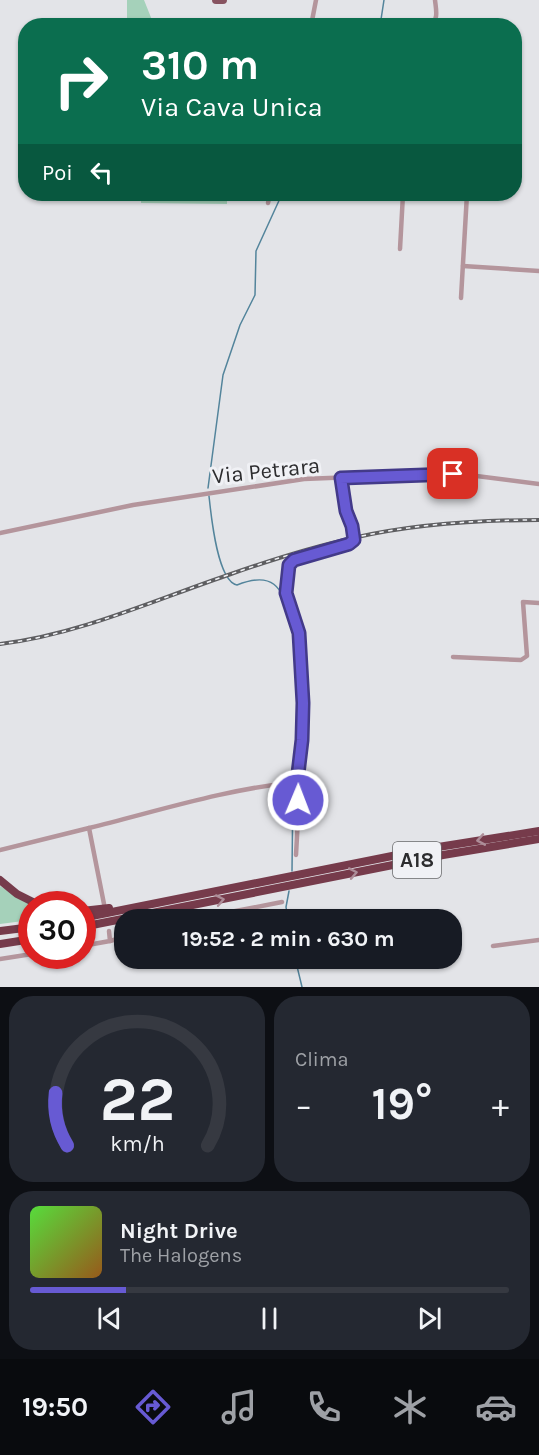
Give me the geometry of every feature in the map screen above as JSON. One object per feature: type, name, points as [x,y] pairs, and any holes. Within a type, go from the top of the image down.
[{"type":"highway","name":"A18","points":[[297,880],[432,848],[539,831]]},
{"type":"highway","name":"A18","points":[[297,880],[539,840]]},
{"type":"highway","points":[[0,880],[18,894]]},
{"type":"highway","points":[[168,909],[297,880]]},
{"type":"highway","points":[[96,915],[193,896],[283,883]]},
{"type":"highway","points":[[96,909],[193,896]]},
{"type":"highway","points":[[96,926],[114,922]]},
{"type":"highway","points":[[96,927],[114,924]]},
{"type":"highway","points":[[0,931],[18,929]]},
{"type":"highway","points":[[0,939],[18,938]]},
{"type":"highway","points":[[0,944],[18,941]]},
{"type":"main road","points":[[216,0],[223,0]]},
{"type":"street","points":[[313,18],[316,0]]},
{"type":"street","points":[[435,0],[436,18]]},
{"type":"street","points":[[400,249],[403,201]]},
{"type":"street","points":[[461,298],[467,201]]},
{"type":"street","points":[[463,266],[539,271]]},
{"type":"street","name":"Via Petrara","points":[[0,533],[133,505],[304,479],[453,474],[539,484]]},
{"type":"street","points":[[296,855],[297,782],[302,740],[303,703],[299,633],[286,593],[288,570],[294,560],[349,544],[354,540],[346,511],[341,478]]},
{"type":"street","points":[[453,657],[521,660],[525,658],[527,656],[523,602],[539,603]]},
{"type":"street","points":[[0,850],[185,802],[297,782]]},
{"type":"street","points":[[89,828],[104,904]]},
{"type":"street","points":[[246,909],[282,902]]},
{"type":"street","points":[[109,931],[110,941]]},
{"type":"street","points":[[96,944],[114,940]]},
{"type":"street","points":[[493,946],[539,940]]},
{"type":"street","points":[[0,958],[18,956]]},
{"type":"green space","points":[[127,0],[144,0],[151,18],[127,18]]},
{"type":"green space","points":[[141,201],[227,201],[227,204],[141,203]]},
{"type":"green space","points":[[0,886],[18,897],[18,922],[0,924]]},
{"type":"waterway","points":[[381,18],[384,0]]},
{"type":"waterway","points":[[208,488],[223,375],[240,325],[255,295],[256,251],[279,201]]},
{"type":"waterway","points":[[209,496],[216,546],[224,572],[230,581],[237,585],[262,580],[271,582],[282,595],[295,626]]},
{"type":"waterway","points":[[292,871],[293,782],[300,739],[301,703]]},
{"type":"waterway","points":[[286,909],[289,891]]},
{"type":"waterway","points":[[298,969],[302,987]]},
{"type":"railway","points":[[0,644],[59,633],[261,564],[353,538],[399,529],[446,524],[539,520]]},
{"type":"route","points":[[298,800],[297,782],[302,740],[303,703],[299,633],[286,593],[289,565],[294,560],[349,544],[354,540],[346,511],[341,478],[453,474]]}]
